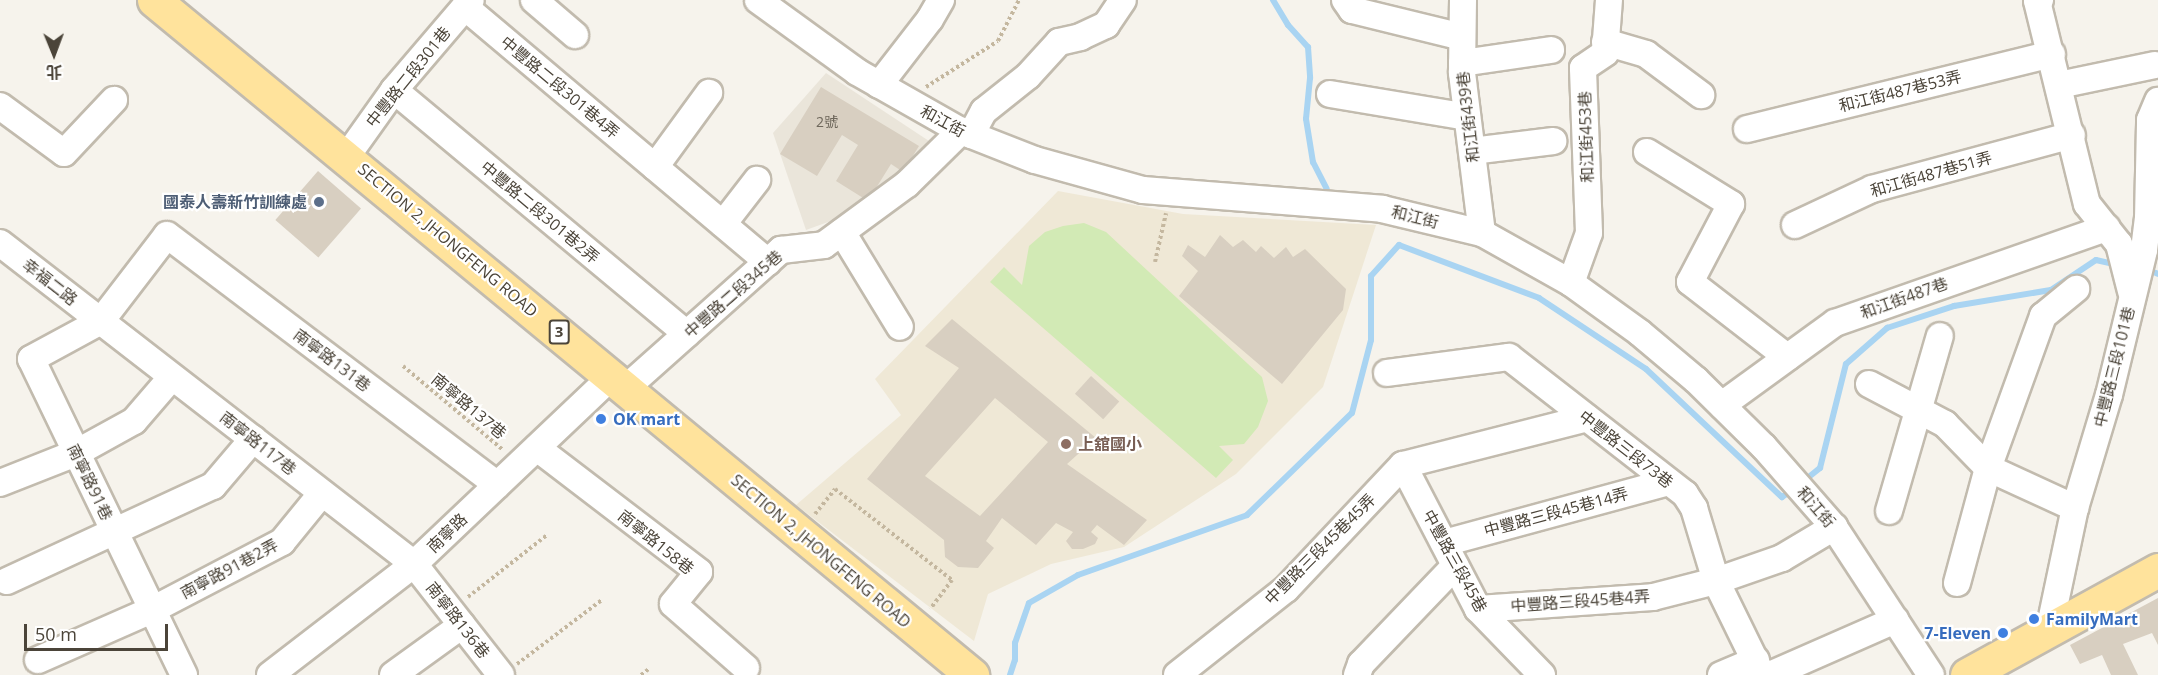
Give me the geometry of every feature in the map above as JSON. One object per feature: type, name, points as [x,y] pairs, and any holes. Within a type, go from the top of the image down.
[{"type":"main road","name":"SECTION 2, JHONGFENG ROAD","points":[[154,0],[346,156],[967,671]]},
{"type":"main road","points":[[1967,675],[2049,632],[2158,570]]},
{"type":"street","points":[[534,0],[575,35]]},
{"type":"street","name":"和江街","points":[[758,0],[814,42],[879,85],[966,133],[1035,160],[1143,190],[1382,209],[1482,233],[1571,283],[1640,333],[1696,380],[1834,526],[1931,675]]},
{"type":"street","points":[[879,85],[930,19],[940,0]]},
{"type":"street","name":"中豐路二段345巷","points":[[619,382],[687,334],[781,250],[824,245],[907,184],[966,133],[984,111],[1028,76],[1059,42],[1080,37],[1106,25],[1123,0]]},
{"type":"street","points":[[1345,0],[1352,10],[1462,37]]},
{"type":"street","points":[[1609,0],[1605,42],[1646,54],[1701,95]]},
{"type":"street","points":[[2038,0],[2087,204],[2119,244],[2132,294]]},
{"type":"street","name":"和江街439巷","points":[[1461,1],[1462,63],[1482,233]]},
{"type":"street","name":"中豐路二段301巷","points":[[346,156],[394,90],[468,3]]},
{"type":"street","name":"中豐路二段301巷4弄","points":[[468,3],[655,167],[768,262]]},
{"type":"street","name":"和江街453巷","points":[[1571,283],[1589,233],[1583,68],[1605,53],[1605,42]]},
{"type":"street","points":[[1462,63],[1551,50]]},
{"type":"street","name":"和江街487巷53弄","points":[[1748,129],[2052,54]]},
{"type":"street","points":[[2059,85],[2155,65]]},
{"type":"street","name":"中豐路二段301巷2弄","points":[[394,90],[687,334]]},
{"type":"street","points":[[655,167],[710,93]]},
{"type":"street","points":[[1330,94],[1467,117]]},
{"type":"street","points":[[0,106],[64,153],[114,100]]},
{"type":"street","name":"中豐路三段101巷","points":[[2049,632],[2075,508],[2109,395],[2132,294],[2151,254],[2148,219],[2153,192],[2150,120],[2158,100]]},
{"type":"street","name":"和江街487巷51弄","points":[[1795,225],[1872,189],[2072,135]]},
{"type":"street","points":[[1472,151],[1553,141]]},
{"type":"street","points":[[1647,152],[1731,204],[1690,282],[1787,357]]},
{"type":"street","points":[[723,224],[757,180]]},
{"type":"street","name":"和江街487巷","points":[[1722,405],[1835,323],[2106,228]]},
{"type":"street","points":[[842,232],[900,327]]},
{"type":"street","name":"南寧路131巷","points":[[101,321],[167,235],[497,485]]},
{"type":"street","name":"幸福二路","points":[[0,243],[101,321]]},
{"type":"street","points":[[1957,583],[1988,468],[2043,316],[2076,290]]},
{"type":"street","name":"南寧路117巷","points":[[101,321],[414,564]]},
{"type":"street","name":"南寧路91巷","points":[[101,321],[31,360],[184,675]]},
{"type":"street","points":[[1889,512],[1940,336]]},
{"type":"street","name":"中豐路三段73巷","points":[[1387,373],[1509,357],[1685,494],[1694,508],[1716,580],[1762,670]]},
{"type":"street","points":[[0,483],[76,453],[134,421],[172,377]]},
{"type":"street","name":"南寧路","points":[[270,675],[414,564],[528,456],[619,382]]},
{"type":"street","points":[[1869,384],[1945,424],[1988,468],[2075,508]]},
{"type":"street","points":[[1403,465],[1587,418]]},
{"type":"street","points":[[7,581],[213,486],[253,439]]},
{"type":"street","name":"南寧路158巷","points":[[528,456],[699,572],[673,604],[746,668]]},
{"type":"street","name":"中豐路三段45巷","points":[[1403,465],[1479,609],[1542,675]]},
{"type":"street","name":"中豐路三段45巷45弄","points":[[1177,675],[1286,589],[1403,465]]},
{"type":"street","name":"中豐路三段45巷14弄","points":[[1444,543],[1669,482]]},
{"type":"street","name":"南寧路91巷2弄","points":[[38,660],[152,610],[282,542],[322,493]]},
{"type":"street","name":"中豐路三段45巷4弄","points":[[1479,609],[1653,597],[1716,580],[1782,558],[1834,526]]},
{"type":"street","name":"南寧路136巷","points":[[414,564],[456,618],[506,672]]},
{"type":"street","points":[[1357,675],[1361,664],[1455,566]]},
{"type":"street","points":[[393,675],[456,618]]},
{"type":"street","points":[[1721,675],[1762,670],[1895,620]]},
{"type":"path","points":[[905,100],[998,41],[1019,0]]},
{"type":"path","points":[[1155,262],[1170,192]]},
{"type":"path","name":"南寧路137巷","points":[[403,366],[528,456]]},
{"type":"path","points":[[799,534],[835,489],[952,580],[914,628]]},
{"type":"path","points":[[456,618],[547,535]]},
{"type":"path","points":[[506,672],[602,600]]},
{"type":"path","points":[[641,675],[650,668]]},
{"type":"shaded area","points":[[826,73],[929,141],[883,202],[806,230],[773,133]]},
{"type":"shaded area","name":"上舘國小","points":[[1058,191],[1183,214],[1376,225],[1323,387],[1236,474],[1124,547],[1051,564],[988,594],[974,641],[796,505],[901,415],[875,379]]},
{"type":"green space","points":[[1084,223],[1106,232],[1262,377],[1268,401],[1258,427],[1244,444],[1219,446],[1233,460],[1216,478],[990,282],[1004,267],[1022,285],[1029,246],[1045,232]]},
{"type":"building","points":[[821,87],[919,146],[903,172],[891,164],[868,201],[836,181],[858,145],[842,135],[817,176],[780,154]]},
{"type":"building","points":[[318,171],[361,208],[318,257],[275,220]]},
{"type":"building","points":[[1220,235],[1233,247],[1243,240],[1256,252],[1261,246],[1274,258],[1286,247],[1293,257],[1305,249],[1346,289],[1343,310],[1282,384],[1179,296],[1198,271],[1182,256],[1188,245],[1205,257]]},
{"type":"building","points":[[952,319],[1096,438],[1067,464],[1147,520],[1124,545],[1097,525],[1091,532],[1098,538],[1095,544],[1083,549],[1072,549],[1066,541],[1073,532],[1056,523],[1036,545],[1002,518],[986,541],[994,548],[978,568],[958,567],[945,557],[944,540],[867,479],[959,368],[925,346]],"holes":[[[995,398],[1048,442],[980,516],[925,476]]]},
{"type":"building","points":[[1091,376],[1119,401],[1103,419],[1075,394]]},
{"type":"building","points":[[2158,598],[2158,645],[2152,633],[2123,644],[2138,675],[2111,675],[2102,655],[2080,664],[2070,645]]},
{"type":"waterway","points":[[1273,0],[1288,25],[1308,47],[1310,78],[1306,119],[1313,162],[1327,189]]},
{"type":"waterway","points":[[1010,675],[1015,660],[1015,643],[1029,603],[1078,575],[1247,515],[1352,413],[1371,340],[1371,276],[1399,245],[1539,298],[1646,369],[1782,497],[1785,495]]},
{"type":"waterway","points":[[1810,476],[1820,468],[1846,364],[1887,328],[1954,306],[2051,290],[2096,260],[2118,265]]},
{"type":"place","name":"國泰人壽新竹訓練處","points":[[319,202]]},
{"type":"place","name":"OK mart","points":[[601,419]]},
{"type":"place","name":"上舘國小","points":[[1066,444]]},
{"type":"place","name":"FamilyMart","points":[[2034,619]]},
{"type":"place","name":"7-Eleven","points":[[2003,633]]}]
